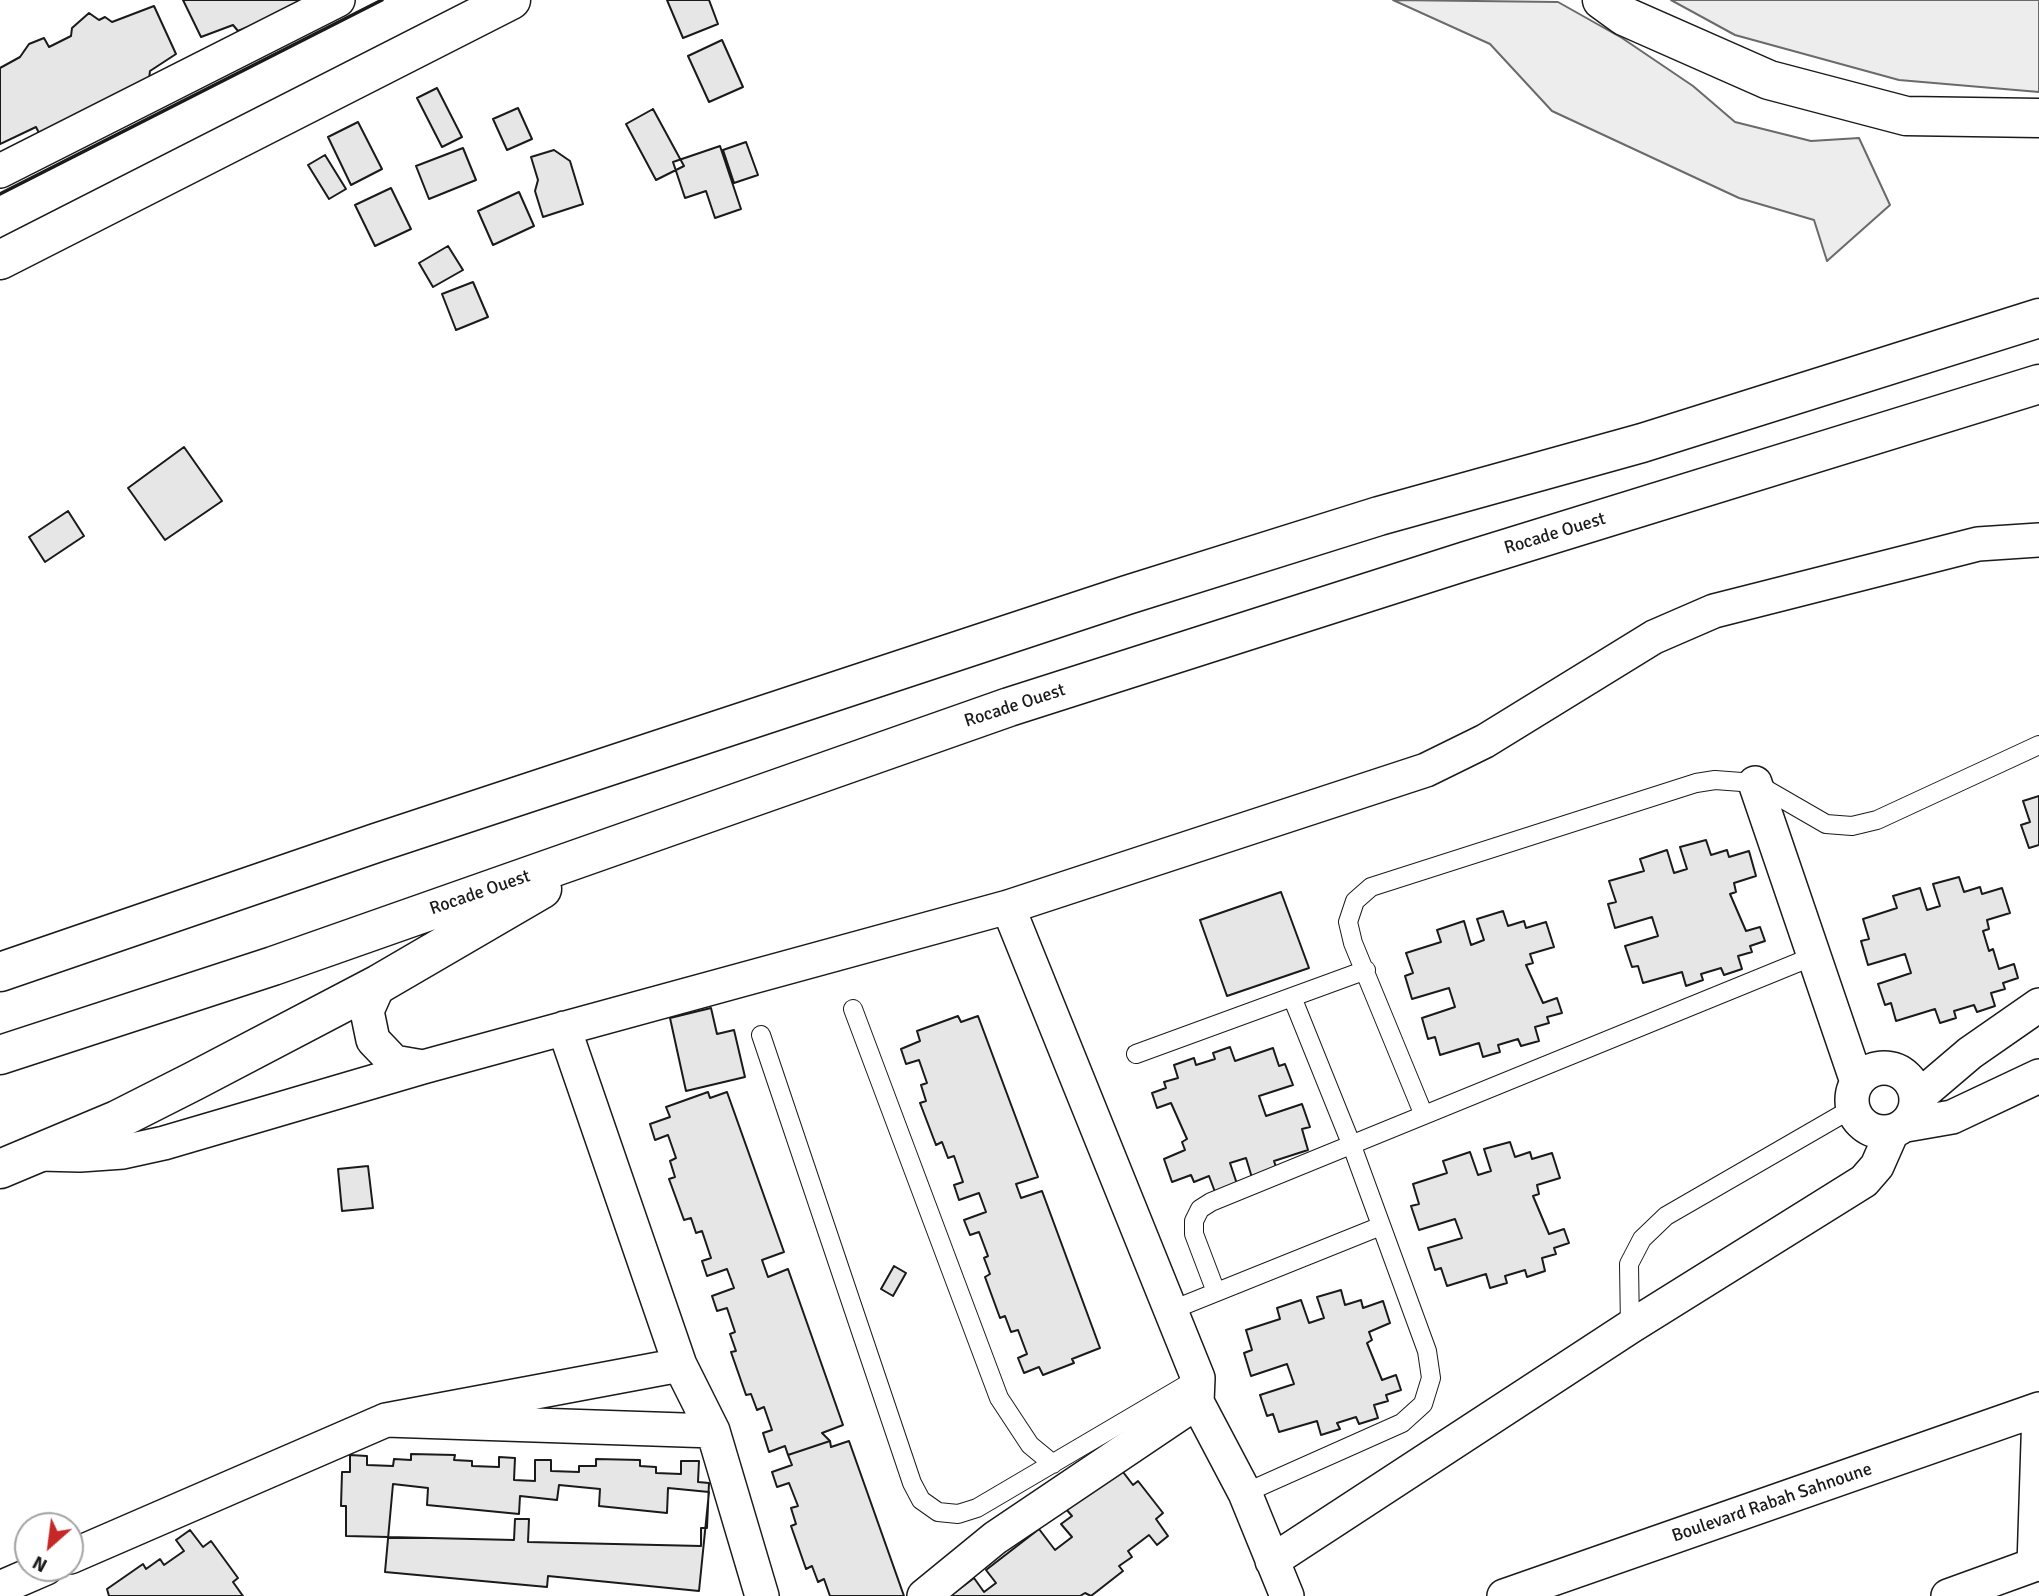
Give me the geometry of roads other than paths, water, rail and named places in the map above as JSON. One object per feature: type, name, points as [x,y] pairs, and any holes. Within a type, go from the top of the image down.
[{"type":"main road","points":[[0,260],[510,0]]},
{"type":"main road","points":[[1602,0],[1624,16],[1769,80],[1906,116],[2039,118]]},
{"type":"main road","points":[[0,972],[376,843],[1127,595],[1379,516],[1642,443],[2039,318]]},
{"type":"main road","name":"Rocade Ouest","points":[[0,1055],[272,966],[1009,707],[2039,384]]},
{"type":"main road","points":[[0,1169],[117,1120],[379,984],[542,889],[664,828]]},
{"type":"street","points":[[0,171],[338,0]]},
{"type":"street","points":[[37,1154],[101,1153],[164,1143],[423,1067],[1008,907],[1426,769],[1485,741],[1654,637],[1714,611],[1978,544],[2039,540]]},
{"type":"street","points":[[1755,783],[1814,956],[1855,1095],[1868,1128],[1880,1133],[1905,1119],[1952,1117],[2039,1076]]},
{"type":"street","points":[[1008,907],[1172,1310],[1198,1390],[1245,1493],[1287,1596]]},
{"type":"street","points":[[379,984],[367,1012],[373,1040],[394,1062],[423,1067]]},
{"type":"street","points":[[1272,1561],[1630,1327],[1864,1181],[1877,1166],[1905,1119],[1970,1053],[2039,1005]]},
{"type":"street","points":[[564,1028],[680,1365],[713,1431],[762,1596]]},
{"type":"street","points":[[1855,1095],[1867,1073],[1880,1068],[1893,1069],[1905,1076],[1913,1086],[1905,1119]]},
{"type":"street","points":[[84,1552],[386,1420],[680,1365]]},
{"type":"street","points":[[924,1596],[995,1538],[1198,1390]]},
{"type":"street","points":[[1948,1596],[2036,1564],[2039,1410]]},
{"type":"street","name":"Boulevard Rabah Sahnoune","points":[[1504,1596],[2039,1410]]},
{"type":"street","points":[[386,1420],[713,1431]]},
{"type":"lane","points":[[1423,1113],[1353,943],[1348,922],[1355,901],[1371,887],[1696,783],[1735,780],[1755,783],[1826,824],[1852,827],[1877,820],[2039,745]]},
{"type":"lane","points":[[1216,1292],[1194,1234],[1194,1221],[1200,1209],[1211,1202],[1352,1146],[1423,1113],[1814,956]]},
{"type":"lane","points":[[1136,1054],[1366,970]]},
{"type":"lane","points":[[1245,1493],[1402,1423],[1423,1404],[1431,1378],[1427,1351],[1352,1146],[1293,997]]},
{"type":"lane","points":[[853,1010],[999,1398],[1030,1445],[1053,1464]]},
{"type":"lane","points":[[761,1035],[907,1470],[922,1500],[938,1512],[958,1514],[977,1508],[1053,1464],[1198,1390]]},
{"type":"lane","points":[[1630,1327],[1629,1264],[1642,1239],[1666,1216],[1855,1095]]},
{"type":"lane","points":[[1172,1310],[1381,1226]]}]
